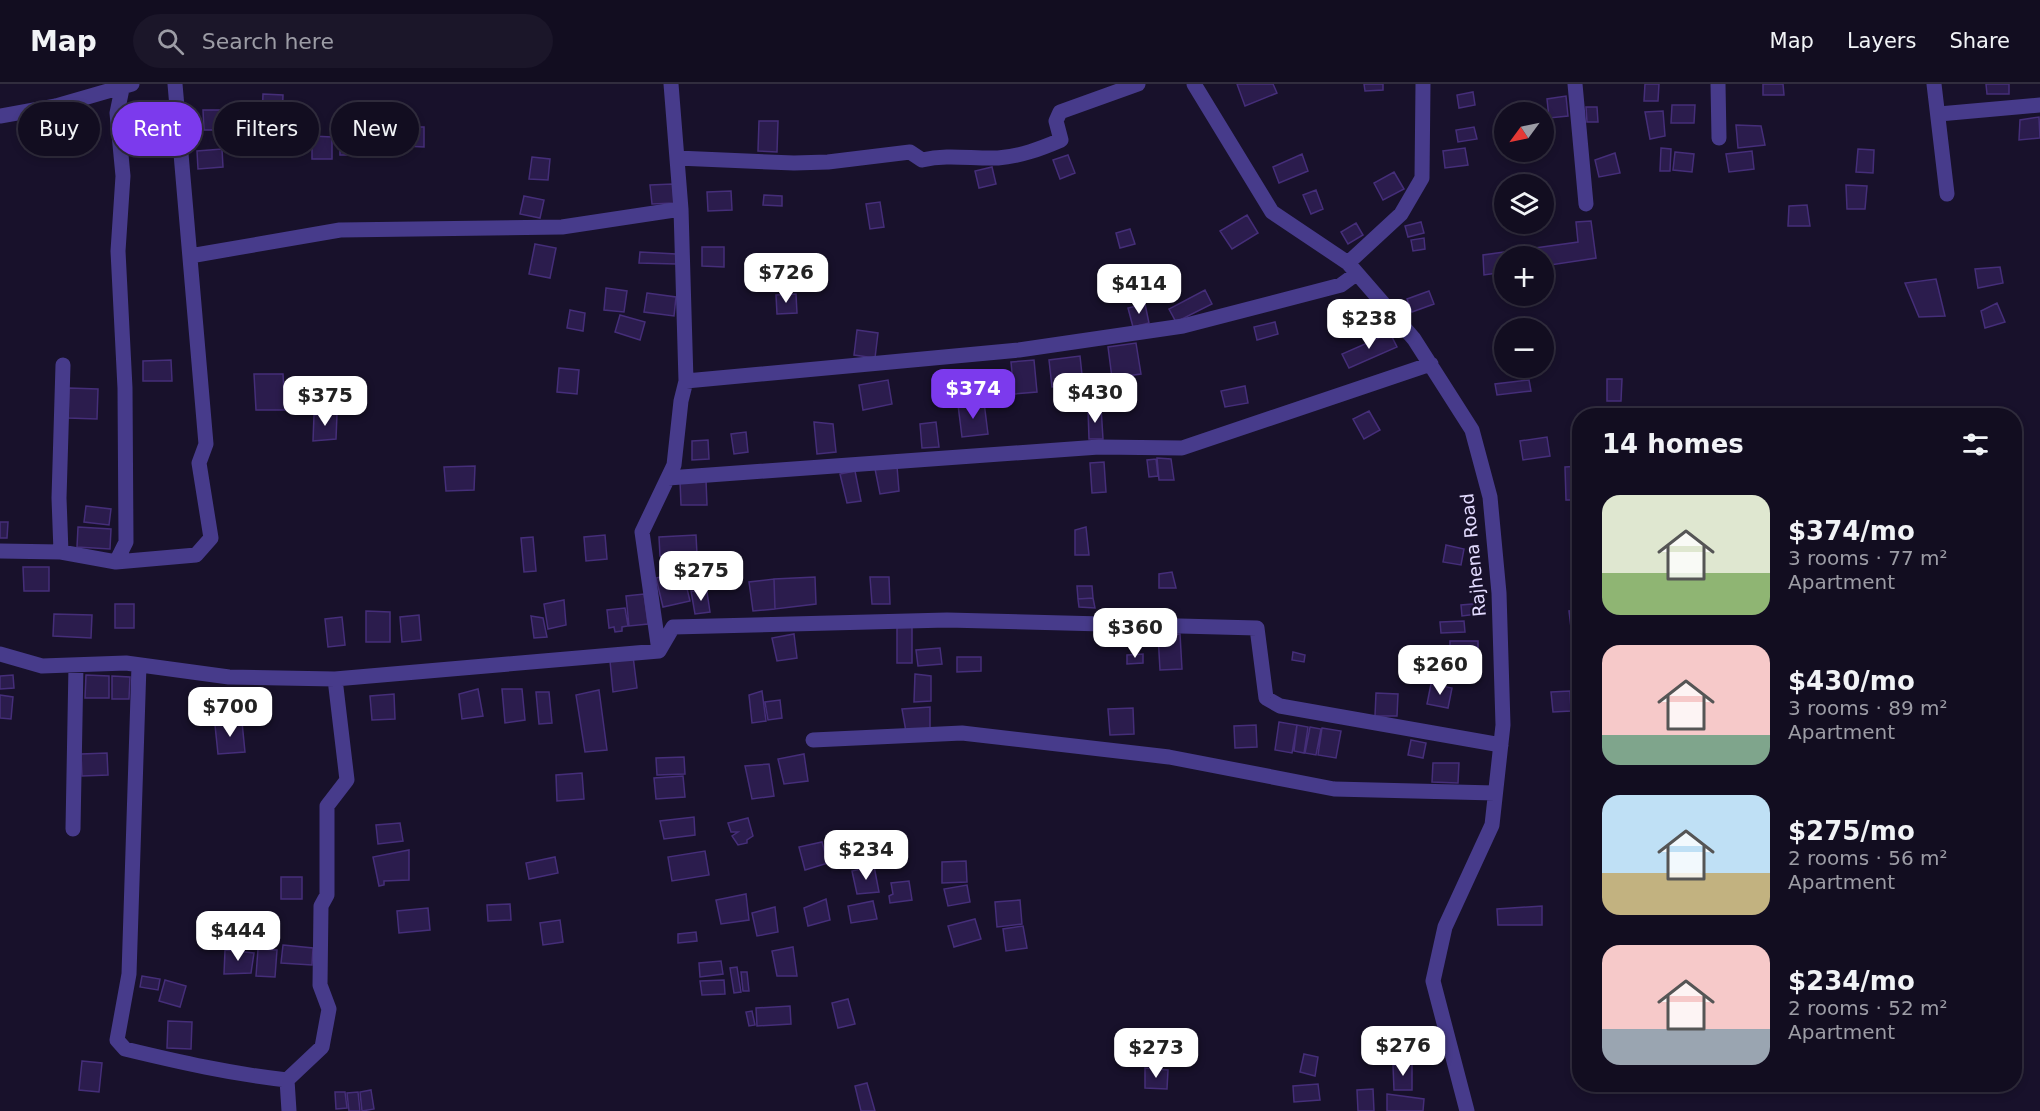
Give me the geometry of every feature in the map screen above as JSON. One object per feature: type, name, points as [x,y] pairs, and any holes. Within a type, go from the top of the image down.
[{"type":"street","points":[[0,551],[61,552],[116,562],[196,555],[211,538],[199,463],[206,444],[175,84]]},
{"type":"street","points":[[659,651],[642,532],[674,465],[681,401],[686,381],[681,209],[671,84]]},
{"type":"street","points":[[677,158],[794,163],[828,162],[910,152],[922,160],[936,156],[997,158],[1031,153],[1061,140],[1056,121],[1060,112],[1138,84]]},
{"type":"street","name":"Rajhena Road","points":[[1194,84],[1272,212],[1352,269],[1414,339],[1472,430],[1490,497],[1498,593],[1503,725],[1492,825],[1445,927],[1433,981],[1467,1111]]},
{"type":"street","points":[[686,381],[1019,350],[1184,326],[1341,285],[1352,269],[1401,214],[1422,178],[1423,84]]},
{"type":"street","points":[[1575,84],[1586,204]]},
{"type":"street","points":[[1718,84],[1719,138]]},
{"type":"street","points":[[1934,84],[1947,194]]},
{"type":"street","points":[[116,562],[126,542],[125,388],[118,251],[123,176],[117,112],[126,85]]},
{"type":"street","points":[[0,116],[57,106],[126,85]]},
{"type":"street","points":[[1939,114],[2040,105]]},
{"type":"street","points":[[190,256],[340,230],[562,227],[681,209]]},
{"type":"street","points":[[668,478],[1099,447],[1182,448],[1431,364]]},
{"type":"street","points":[[61,552],[59,498],[63,365]]},
{"type":"street","points":[[659,651],[674,627],[947,620],[1257,628],[1266,698],[1280,706],[1501,745]]},
{"type":"street","points":[[0,654],[42,666],[126,663],[229,677],[335,679],[659,651]]},
{"type":"street","points":[[73,829],[76,665]]},
{"type":"street","points":[[139,665],[129,974],[117,1040],[124,1049],[243,1075],[287,1080],[322,1047],[329,1010],[320,985],[321,906],[327,895],[327,806],[347,780],[335,679]]},
{"type":"street","points":[[813,740],[962,732],[1169,757],[1334,789],[1495,793]]},
{"type":"street","points":[[287,1080],[289,1111]]},
{"type":"building","points":[[1237,84],[1273,84],[1277,93],[1245,106]]},
{"type":"building","points":[[1364,84],[1383,84],[1383,90],[1365,91]]},
{"type":"building","points":[[1645,84],[1659,84],[1658,101],[1644,101]]},
{"type":"building","points":[[1763,84],[1783,84],[1784,95],[1763,95]]},
{"type":"building","points":[[1986,84],[2009,84],[2009,94],[1987,94]]},
{"type":"building","points":[[1473,92],[1475,105],[1459,108],[1457,95]]},
{"type":"building","points":[[263,94],[283,95],[283,102],[263,102]]},
{"type":"building","points":[[1566,96],[1568,116],[1554,117],[1554,102],[1547,102],[1547,99]]},
{"type":"building","points":[[1672,105],[1695,105],[1694,123],[1671,123]]},
{"type":"building","points":[[1586,107],[1597,107],[1598,122],[1587,122]]},
{"type":"building","points":[[203,110],[214,110],[214,130],[204,130]]},
{"type":"building","points":[[1663,111],[1665,136],[1650,139],[1645,112]]},
{"type":"building","points":[[2039,117],[2040,138],[2019,140],[2020,120]]},
{"type":"building","points":[[759,121],[778,121],[777,152],[758,151]]},
{"type":"building","points":[[1736,125],[1761,126],[1765,145],[1738,148]]},
{"type":"building","points":[[419,127],[424,127],[424,147],[419,147]]},
{"type":"building","points":[[1474,127],[1477,139],[1458,142],[1456,130]]},
{"type":"building","points":[[319,136],[331,137],[332,159],[312,159],[312,156],[319,156]]},
{"type":"building","points":[[1465,148],[1468,165],[1445,168],[1443,151]]},
{"type":"building","points":[[1661,148],[1671,149],[1670,171],[1660,171]]},
{"type":"building","points":[[1858,149],[1874,150],[1873,173],[1856,172]]},
{"type":"building","points":[[214,150],[214,156],[222,156],[223,167],[198,169],[197,156],[202,156],[202,151]]},
{"type":"building","points":[[1752,151],[1754,169],[1729,172],[1726,154]]},
{"type":"building","points":[[1675,152],[1694,154],[1692,172],[1673,170]]},
{"type":"building","points":[[1615,153],[1620,173],[1599,177],[1595,160]]},
{"type":"building","points":[[1302,154],[1308,171],[1279,183],[1273,167]]},
{"type":"building","points":[[1068,155],[1075,173],[1060,179],[1053,160]]},
{"type":"building","points":[[532,157],[550,159],[548,180],[529,179]]},
{"type":"building","points":[[992,167],[996,184],[979,188],[975,171]]},
{"type":"building","points":[[1394,172],[1404,189],[1383,200],[1374,183]]},
{"type":"building","points":[[673,184],[674,203],[652,204],[650,185]]},
{"type":"building","points":[[1846,185],[1867,186],[1865,209],[1847,209]]},
{"type":"building","points":[[1316,190],[1323,209],[1311,214],[1303,195]]},
{"type":"building","points":[[731,191],[732,210],[708,211],[707,192]]},
{"type":"building","points":[[764,195],[782,196],[782,206],[763,205]]},
{"type":"building","points":[[524,196],[544,200],[540,218],[520,214]]},
{"type":"building","points":[[880,202],[884,227],[870,229],[866,204]]},
{"type":"building","points":[[1807,205],[1810,226],[1788,226],[1789,206]]},
{"type":"building","points":[[1247,215],[1258,233],[1232,249],[1220,231]]},
{"type":"building","points":[[1591,221],[1596,258],[1554,264],[1554,246],[1549,246],[1578,242],[1576,222]]},
{"type":"building","points":[[1421,222],[1424,233],[1408,237],[1405,226]]},
{"type":"building","points":[[1356,223],[1363,235],[1348,244],[1341,232]]},
{"type":"building","points":[[1130,229],[1135,244],[1120,248],[1116,233]]},
{"type":"building","points":[[1424,238],[1425,249],[1413,251],[1411,240]]},
{"type":"building","points":[[535,244],[556,248],[550,278],[529,274]]},
{"type":"building","points":[[702,247],[724,247],[724,267],[702,266]]},
{"type":"building","points":[[640,252],[676,254],[676,264],[639,263]]},
{"type":"building","points":[[1494,253],[1494,274],[1484,275],[1483,255]]},
{"type":"building","points":[[2000,267],[2003,283],[1978,288],[1975,269]]},
{"type":"building","points":[[1936,279],[1945,316],[1919,317],[1905,283]]},
{"type":"building","points":[[606,288],[627,291],[624,312],[604,310]]},
{"type":"building","points":[[1205,290],[1212,304],[1176,322],[1169,309]]},
{"type":"building","points":[[1429,291],[1434,304],[1412,312],[1407,299]]},
{"type":"building","points":[[647,293],[676,297],[674,316],[644,312]]},
{"type":"building","points":[[796,294],[797,313],[777,314],[776,295]]},
{"type":"building","points":[[1351,302],[1359,320],[1339,329],[1331,310]]},
{"type":"building","points":[[1997,303],[2005,322],[1985,328],[1981,311]]},
{"type":"building","points":[[1145,304],[1149,323],[1133,327],[1128,308]]},
{"type":"building","points":[[570,310],[585,313],[583,331],[567,328]]},
{"type":"building","points":[[620,315],[645,322],[640,340],[615,332]]},
{"type":"building","points":[[1275,322],[1278,334],[1257,340],[1254,327]]},
{"type":"building","points":[[857,330],[878,333],[875,358],[854,355]]},
{"type":"building","points":[[1390,333],[1397,347],[1349,368],[1342,354]]},
{"type":"building","points":[[1136,343],[1141,374],[1112,378],[1108,347]]},
{"type":"building","points":[[1080,356],[1083,384],[1052,387],[1049,360]]},
{"type":"building","points":[[171,360],[172,381],[143,381],[143,361]]},
{"type":"building","points":[[1034,360],[1037,392],[1014,394],[1011,362]]},
{"type":"building","points":[[559,368],[579,370],[577,394],[557,392]]},
{"type":"building","points":[[254,374],[283,374],[285,410],[256,410]]},
{"type":"building","points":[[1607,379],[1622,379],[1621,401],[1607,401]]},
{"type":"building","points":[[888,380],[892,404],[863,410],[859,385]]},
{"type":"building","points":[[1529,380],[1531,391],[1497,395],[1495,384]]},
{"type":"building","points":[[1245,386],[1248,403],[1225,407],[1221,391]]},
{"type":"building","points":[[69,388],[98,389],[97,419],[68,418]]},
{"type":"building","points":[[984,402],[988,434],[962,437],[958,405]]},
{"type":"building","points":[[1101,407],[1103,439],[1089,439],[1088,409]]},
{"type":"building","points":[[1369,411],[1380,430],[1364,439],[1353,419]]},
{"type":"building","points":[[337,414],[336,439],[313,441],[314,415]]},
{"type":"building","points":[[814,422],[833,424],[836,452],[817,454]]},
{"type":"building","points":[[936,422],[939,447],[922,448],[920,424]]},
{"type":"building","points":[[746,432],[748,452],[734,454],[731,434]]},
{"type":"building","points":[[1547,437],[1550,456],[1523,460],[1520,441]]},
{"type":"building","points":[[708,440],[709,459],[692,460],[692,441]]},
{"type":"building","points":[[1157,458],[1171,459],[1174,480],[1159,480]]},
{"type":"building","points":[[1156,459],[1158,476],[1149,477],[1147,460]]},
{"type":"building","points":[[1104,462],[1106,492],[1092,493],[1090,463]]},
{"type":"building","points":[[475,466],[474,490],[446,491],[444,467]]},
{"type":"building","points":[[897,466],[899,491],[880,494],[875,469]]},
{"type":"building","points":[[1565,467],[1572,467],[1572,500],[1566,500]]},
{"type":"building","points":[[855,471],[861,501],[847,503],[840,474]]},
{"type":"building","points":[[706,480],[707,505],[681,505],[680,481]]},
{"type":"building","points":[[86,506],[111,509],[109,525],[84,522]]},
{"type":"building","points":[[0,522],[8,522],[7,538],[0,538]]},
{"type":"building","points":[[78,527],[111,529],[110,549],[77,547]]},
{"type":"building","points":[[1086,527],[1089,555],[1075,555],[1075,530]]},
{"type":"building","points":[[605,535],[607,559],[586,561],[584,537]]},
{"type":"building","points":[[696,535],[697,554],[660,556],[659,537]]},
{"type":"building","points":[[533,537],[536,571],[524,572],[521,538]]},
{"type":"building","points":[[1446,545],[1464,549],[1461,565],[1443,562]]},
{"type":"building","points":[[23,567],[49,567],[49,591],[24,591]]},
{"type":"building","points":[[683,572],[690,601],[663,607],[656,578]]},
{"type":"building","points":[[1172,572],[1176,588],[1159,588],[1159,574]]},
{"type":"building","points":[[815,577],[816,604],[775,609],[774,579]]},
{"type":"building","points":[[870,577],[889,577],[890,604],[872,604]]},
{"type":"building","points":[[774,579],[775,609],[753,611],[749,582]]},
{"type":"building","points":[[1077,586],[1092,586],[1093,598],[1078,599]]},
{"type":"building","points":[[691,591],[707,592],[710,612],[695,614]]},
{"type":"building","points":[[644,594],[648,624],[629,626],[626,596]]},
{"type":"building","points":[[1093,598],[1095,608],[1079,607],[1078,599]]},
{"type":"building","points":[[564,600],[566,625],[548,629],[544,604]]},
{"type":"building","points":[[1484,603],[1485,613],[1462,616],[1461,605]]},
{"type":"building","points":[[115,604],[134,604],[134,628],[115,628]]},
{"type":"building","points":[[625,608],[628,626],[622,627],[622,631],[615,632],[614,627],[609,628],[607,610]]},
{"type":"building","points":[[366,611],[390,612],[390,642],[366,642]]},
{"type":"building","points":[[1569,611],[1572,611],[1572,628],[1571,628]]},
{"type":"building","points":[[54,614],[92,615],[91,638],[53,636]]},
{"type":"building","points":[[419,615],[421,640],[402,642],[400,617]]},
{"type":"building","points":[[531,616],[543,618],[547,637],[534,638]]},
{"type":"building","points":[[342,617],[345,645],[328,647],[325,619]]},
{"type":"building","points":[[1464,621],[1465,632],[1441,633],[1440,622]]},
{"type":"building","points":[[897,626],[912,627],[912,663],[897,663]]},
{"type":"building","points":[[794,634],[797,658],[777,661],[772,638]]},
{"type":"building","points":[[1180,634],[1182,669],[1160,670],[1158,635]]},
{"type":"building","points":[[1450,641],[1478,641],[1478,657],[1450,657]]},
{"type":"building","points":[[940,648],[942,664],[918,666],[916,650]]},
{"type":"building","points":[[1293,652],[1305,655],[1304,662],[1292,660]]},
{"type":"building","points":[[1143,654],[1143,663],[1127,664],[1127,655]]},
{"type":"building","points":[[633,656],[637,688],[613,692],[610,661]]},
{"type":"building","points":[[957,657],[981,657],[981,671],[957,672]]},
{"type":"building","points":[[915,674],[931,676],[931,701],[914,702]]},
{"type":"building","points":[[13,675],[14,688],[0,689],[0,676]]},
{"type":"building","points":[[86,675],[109,676],[109,698],[85,698]]},
{"type":"building","points":[[112,676],[130,677],[129,699],[112,699]]},
{"type":"building","points":[[1431,684],[1452,688],[1448,708],[1427,704]]},
{"type":"building","points":[[478,689],[483,716],[462,719],[459,694]]},
{"type":"building","points":[[502,689],[522,689],[525,720],[505,723]]},
{"type":"building","points":[[599,690],[607,750],[585,752],[576,695]]},
{"type":"building","points":[[762,691],[766,721],[752,723],[749,695]]},
{"type":"building","points":[[1570,691],[1571,711],[1553,712],[1551,692]]},
{"type":"building","points":[[536,692],[549,692],[552,723],[539,724]]},
{"type":"building","points":[[1376,693],[1398,694],[1397,716],[1375,716]]},
{"type":"building","points":[[394,694],[395,719],[372,720],[370,696]]},
{"type":"building","points":[[0,695],[13,697],[11,719],[0,718]]},
{"type":"building","points":[[780,700],[782,718],[768,720],[765,702]]},
{"type":"building","points":[[930,707],[930,731],[906,732],[902,709]]},
{"type":"building","points":[[1133,708],[1134,734],[1110,735],[1108,709]]},
{"type":"building","points":[[242,722],[245,752],[218,754],[215,725]]},
{"type":"building","points":[[1279,722],[1297,725],[1292,753],[1275,750]]},
{"type":"building","points":[[1256,725],[1257,747],[1235,748],[1234,726]]},
{"type":"building","points":[[1297,725],[1308,727],[1304,753],[1294,751]]},
{"type":"building","points":[[1310,727],[1321,729],[1316,755],[1305,753]]},
{"type":"building","points":[[1322,728],[1341,731],[1336,758],[1318,755]]},
{"type":"building","points":[[1411,740],[1426,743],[1423,758],[1408,755]]},
{"type":"building","points":[[107,753],[108,775],[82,776],[81,754]]},
{"type":"building","points":[[804,754],[808,781],[784,784],[778,759]]},
{"type":"building","points":[[684,757],[685,774],[657,775],[656,758]]},
{"type":"building","points":[[1433,763],[1459,763],[1458,783],[1432,782]]},
{"type":"building","points":[[769,764],[774,796],[752,799],[745,766]]},
{"type":"building","points":[[582,773],[584,799],[557,801],[556,775]]},
{"type":"building","points":[[683,776],[685,797],[656,799],[654,778]]},
{"type":"building","points":[[694,817],[695,835],[664,839],[660,821]]},
{"type":"building","points":[[748,818],[753,836],[747,840],[747,843],[738,845],[732,836],[738,832],[731,832],[728,823]]},
{"type":"building","points":[[400,823],[403,841],[378,844],[376,825]]},
{"type":"building","points":[[861,834],[862,858],[844,859],[839,837]]},
{"type":"building","points":[[822,842],[828,863],[805,870],[799,847]]},
{"type":"building","points":[[409,850],[409,880],[384,881],[384,885],[379,886],[373,857]]},
{"type":"building","points":[[705,851],[709,875],[672,881],[668,857]]},
{"type":"building","points":[[555,857],[558,873],[529,879],[526,863]]},
{"type":"building","points":[[966,861],[967,882],[942,883],[942,862]]},
{"type":"building","points":[[874,866],[879,892],[857,894],[852,871]]},
{"type":"building","points":[[281,877],[302,877],[302,899],[281,899]]},
{"type":"building","points":[[909,881],[912,900],[890,903],[889,896],[893,894],[891,883]]},
{"type":"building","points":[[967,885],[970,902],[948,906],[944,889]]},
{"type":"building","points":[[746,894],[749,920],[721,924],[716,900]]},
{"type":"building","points":[[826,899],[830,920],[808,926],[804,908]]},
{"type":"building","points":[[1020,900],[1022,924],[997,927],[995,902]]},
{"type":"building","points":[[873,901],[877,919],[851,923],[848,906]]},
{"type":"building","points":[[510,904],[511,920],[488,921],[487,905]]},
{"type":"building","points":[[1542,906],[1542,925],[1498,925],[1497,909]]},
{"type":"building","points":[[775,907],[778,932],[757,936],[752,913]]},
{"type":"building","points":[[428,908],[430,930],[399,933],[397,911]]},
{"type":"building","points":[[975,919],[981,939],[954,947],[948,926]]},
{"type":"building","points":[[560,920],[563,942],[543,945],[540,923]]},
{"type":"building","points":[[1023,926],[1027,948],[1006,951],[1003,929]]},
{"type":"building","points":[[696,932],[697,941],[678,943],[678,934]]},
{"type":"building","points":[[283,945],[313,948],[312,965],[281,963]]},
{"type":"building","points":[[793,947],[797,976],[777,976],[772,951]]},
{"type":"building","points":[[258,949],[277,950],[275,977],[256,976]]},
{"type":"building","points":[[225,950],[254,953],[251,973],[224,974]]},
{"type":"building","points":[[721,961],[723,974],[700,977],[699,963]]},
{"type":"building","points":[[737,967],[741,992],[734,993],[730,968]]},
{"type":"building","points":[[741,972],[747,972],[749,991],[743,991]]},
{"type":"building","points":[[142,976],[160,979],[158,990],[140,987]]},
{"type":"building","points":[[165,980],[186,986],[180,1007],[159,1001]]},
{"type":"building","points":[[724,980],[725,994],[702,995],[700,981]]},
{"type":"building","points":[[848,999],[855,1024],[838,1028],[832,1003]]},
{"type":"building","points":[[790,1006],[791,1024],[757,1026],[756,1008]]},
{"type":"building","points":[[752,1011],[755,1025],[749,1026],[746,1012]]},
{"type":"building","points":[[168,1021],[192,1022],[191,1049],[167,1048]]},
{"type":"building","points":[[1304,1054],[1318,1057],[1315,1076],[1300,1072]]},
{"type":"building","points":[[82,1061],[102,1063],[99,1092],[79,1090]]},
{"type":"building","points":[[1412,1064],[1412,1090],[1394,1090],[1393,1065]]},
{"type":"building","points":[[1145,1068],[1168,1070],[1167,1089],[1145,1088]]},
{"type":"building","points":[[867,1083],[875,1111],[861,1111],[855,1086]]},
{"type":"building","points":[[1318,1084],[1320,1100],[1294,1102],[1293,1086]]},
{"type":"building","points":[[1373,1089],[1374,1111],[1358,1111],[1357,1090]]},
{"type":"building","points":[[371,1090],[374,1109],[362,1111],[360,1092]]},
{"type":"building","points":[[335,1092],[345,1092],[347,1108],[336,1109]]},
{"type":"building","points":[[358,1092],[360,1111],[349,1111],[347,1093]]},
{"type":"building","points":[[1387,1094],[1424,1099],[1423,1111],[1387,1111]]}]
